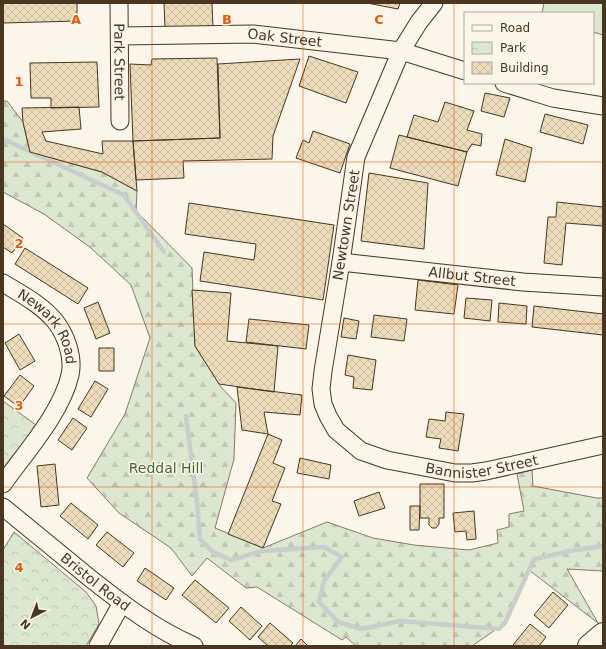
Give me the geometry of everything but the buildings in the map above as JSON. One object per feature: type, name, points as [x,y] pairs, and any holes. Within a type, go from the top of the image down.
[{"type":"main road","points":[[589,646],[603,634]]},
{"type":"street","name":"Park Street","points":[[119,3],[120,120]]},
{"type":"street","name":"Newtown Street","points":[[361,451],[336,430],[323,404],[321,389],[356,157],[401,51],[419,22],[434,3]]},
{"type":"street","name":"Oak Street","points":[[120,36],[252,34],[401,51],[464,71]]},
{"type":"street","points":[[507,84],[553,98],[603,106]]},
{"type":"street","name":"Allbut Street","points":[[341,262],[523,282],[603,287]]},
{"type":"street","name":"Newark Road","points":[[3,283],[44,309],[55,321],[68,344],[71,363],[70,374],[65,390],[47,424],[3,484]]},
{"type":"street","name":"Bannister Street","points":[[361,451],[387,460],[455,473],[472,473],[603,445]]},
{"type":"street","name":"Bristol Road","points":[[3,507],[122,603],[173,637],[194,646]]},
{"type":"street","points":[[98,646],[122,603]]},
{"type":"green space","points":[[544,3],[603,3],[603,35],[594,32],[594,12],[542,12]]},
{"type":"green space","name":"Reddal Hill","points":[[3,101],[7,101],[23,122],[30,152],[102,172],[137,191],[136,211],[192,268],[195,346],[221,387],[236,403],[234,459],[215,528],[263,548],[327,522],[373,538],[414,545],[469,550],[498,543],[497,530],[509,527],[509,514],[524,511],[517,474],[532,470],[533,486],[603,498],[603,571],[567,569],[598,623],[529,570],[505,623],[472,646],[356,646],[346,637],[342,640],[257,587],[246,588],[207,558],[192,576],[171,548],[119,513],[87,478],[125,414],[150,338],[131,285],[91,248],[44,214],[3,192]]},
{"type":"green space","points":[[3,401],[36,425],[3,473]]},
{"type":"green space","points":[[14,532],[86,592],[96,606],[99,624],[86,646],[3,646],[3,550]]},
{"type":"waterway","points":[[3,139],[124,195],[164,252]]},
{"type":"waterway","points":[[186,416],[197,502],[200,539],[213,552],[231,560],[262,551],[324,547],[342,557],[324,581],[319,602],[338,622],[361,629],[400,621],[499,629],[505,623],[534,559],[603,546]]}]
